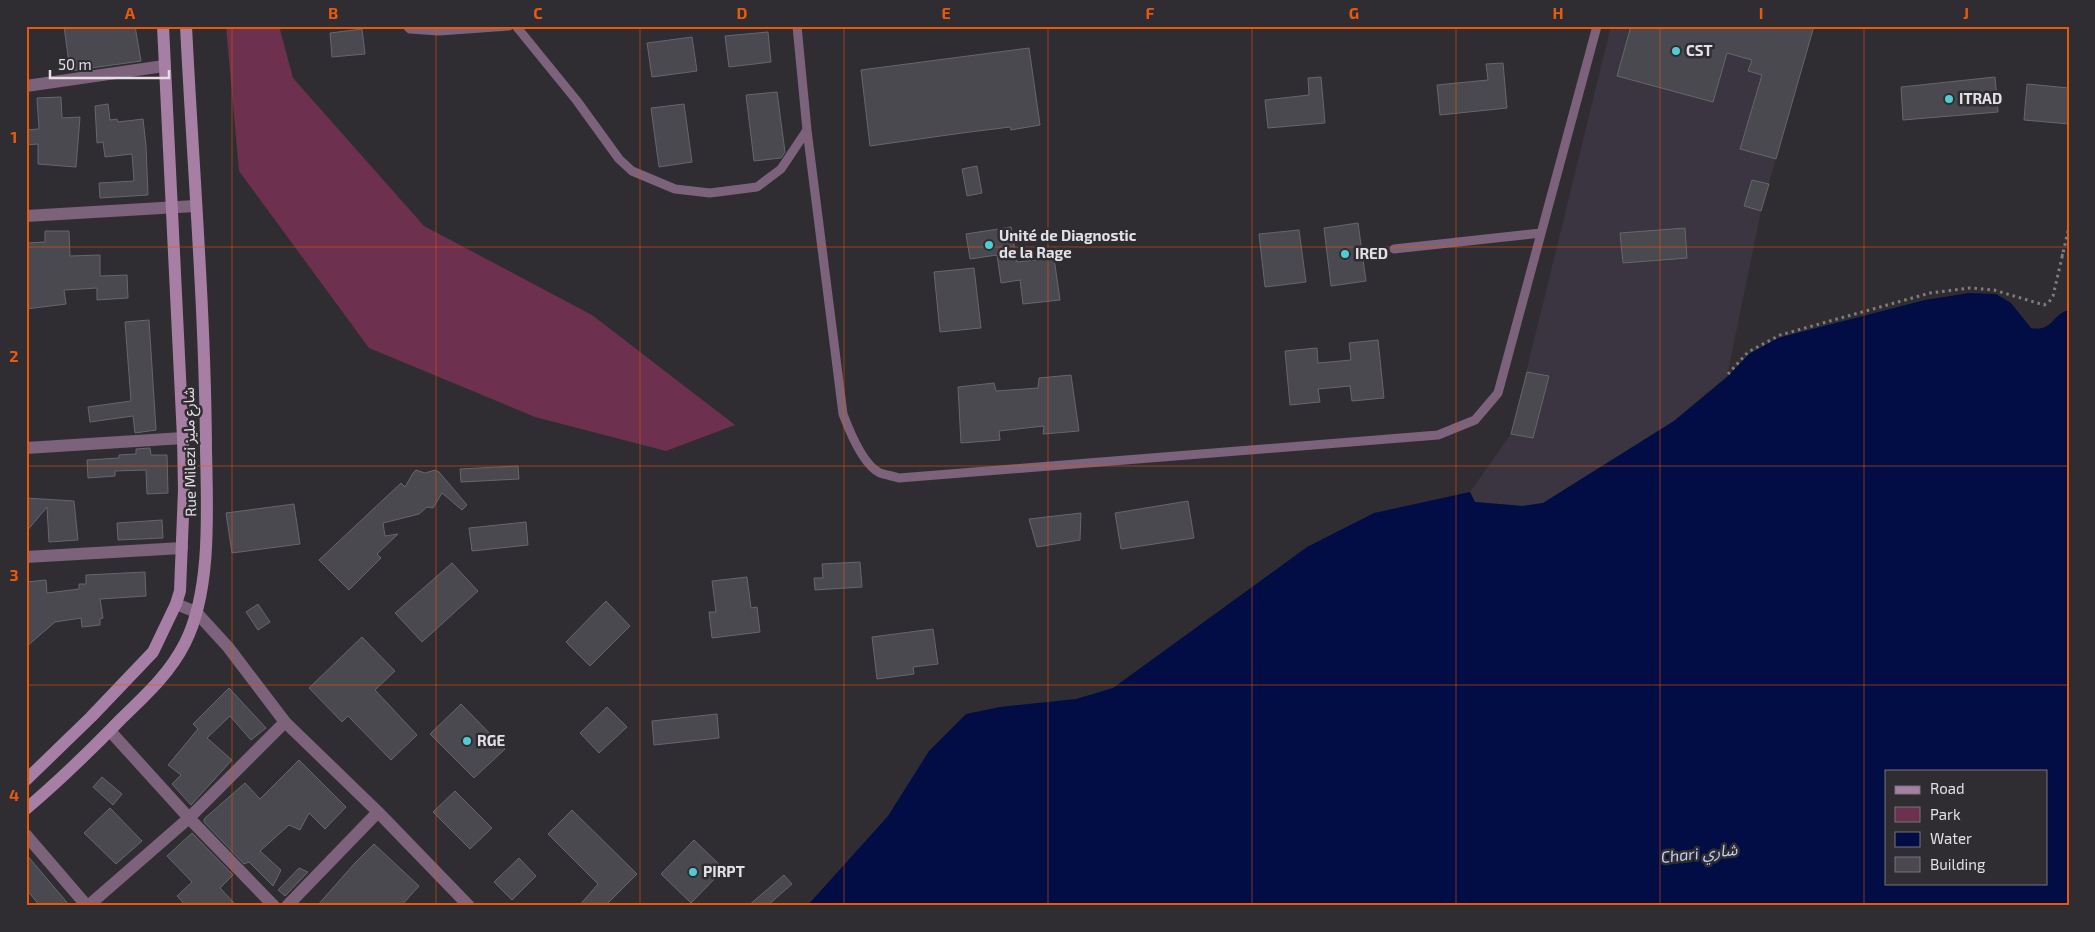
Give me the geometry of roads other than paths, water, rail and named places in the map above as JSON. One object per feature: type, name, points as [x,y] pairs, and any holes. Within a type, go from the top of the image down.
[{"type":"street","name":"Rue Milezi شارع مليز","points":[[26,780],[91,717],[153,652],[176,604],[180,591],[184,438],[163,26]]},
{"type":"street","name":"Rue Milezi شارع مليز","points":[[26,809],[70,772],[157,684],[176,662],[187,640],[196,612],[203,579],[207,530],[206,377],[186,26]]},
{"type":"street","points":[[26,86],[164,66]]},
{"type":"street","points":[[26,216],[195,206]]},
{"type":"street","points":[[26,448],[184,438]]},
{"type":"street","points":[[26,557],[182,548]]},
{"type":"street","points":[[176,604],[196,612],[228,647],[285,722],[378,812],[469,906]]},
{"type":"street","points":[[26,836],[88,906],[189,818],[285,722]]},
{"type":"street","points":[[110,731],[189,818],[274,906]]},
{"type":"street","points":[[287,906],[378,812]]},
{"type":"lane","points":[[407,26],[410,29],[439,32],[509,26]]},
{"type":"lane","points":[[516,26],[577,101],[619,159],[632,171],[675,189],[710,193],[758,187],[781,169],[807,130]]},
{"type":"lane","points":[[797,26],[807,130],[843,414],[850,433],[864,457],[878,472],[899,478],[1438,435],[1475,420],[1498,393],[1597,26]]},
{"type":"lane","points":[[1394,249],[1541,233]]},
{"type":"water","name":"Chari شاري","points":[[1969,293],[1996,294],[2011,303],[2031,328],[2038,329],[2044,327],[2063,312],[2069,310],[2069,906],[807,906],[888,816],[929,751],[966,714],[1000,707],[1076,699],[1113,688],[1307,547],[1374,513],[1470,492],[1475,502],[1523,506],[1543,503],[1674,421],[1727,377],[1749,354],[1778,338],[1925,300]]},
{"type":"place","name":"CST","points":[[1676,51]]},
{"type":"place","name":"ITRAD","points":[[1949,99]]},
{"type":"place","name":"Unité de Diagnostic de la Rage","points":[[989,245]]},
{"type":"place","name":"IRED","points":[[1345,254]]},
{"type":"place","name":"RGE","points":[[467,741]]},
{"type":"place","name":"PIRPT","points":[[693,872]]}]
